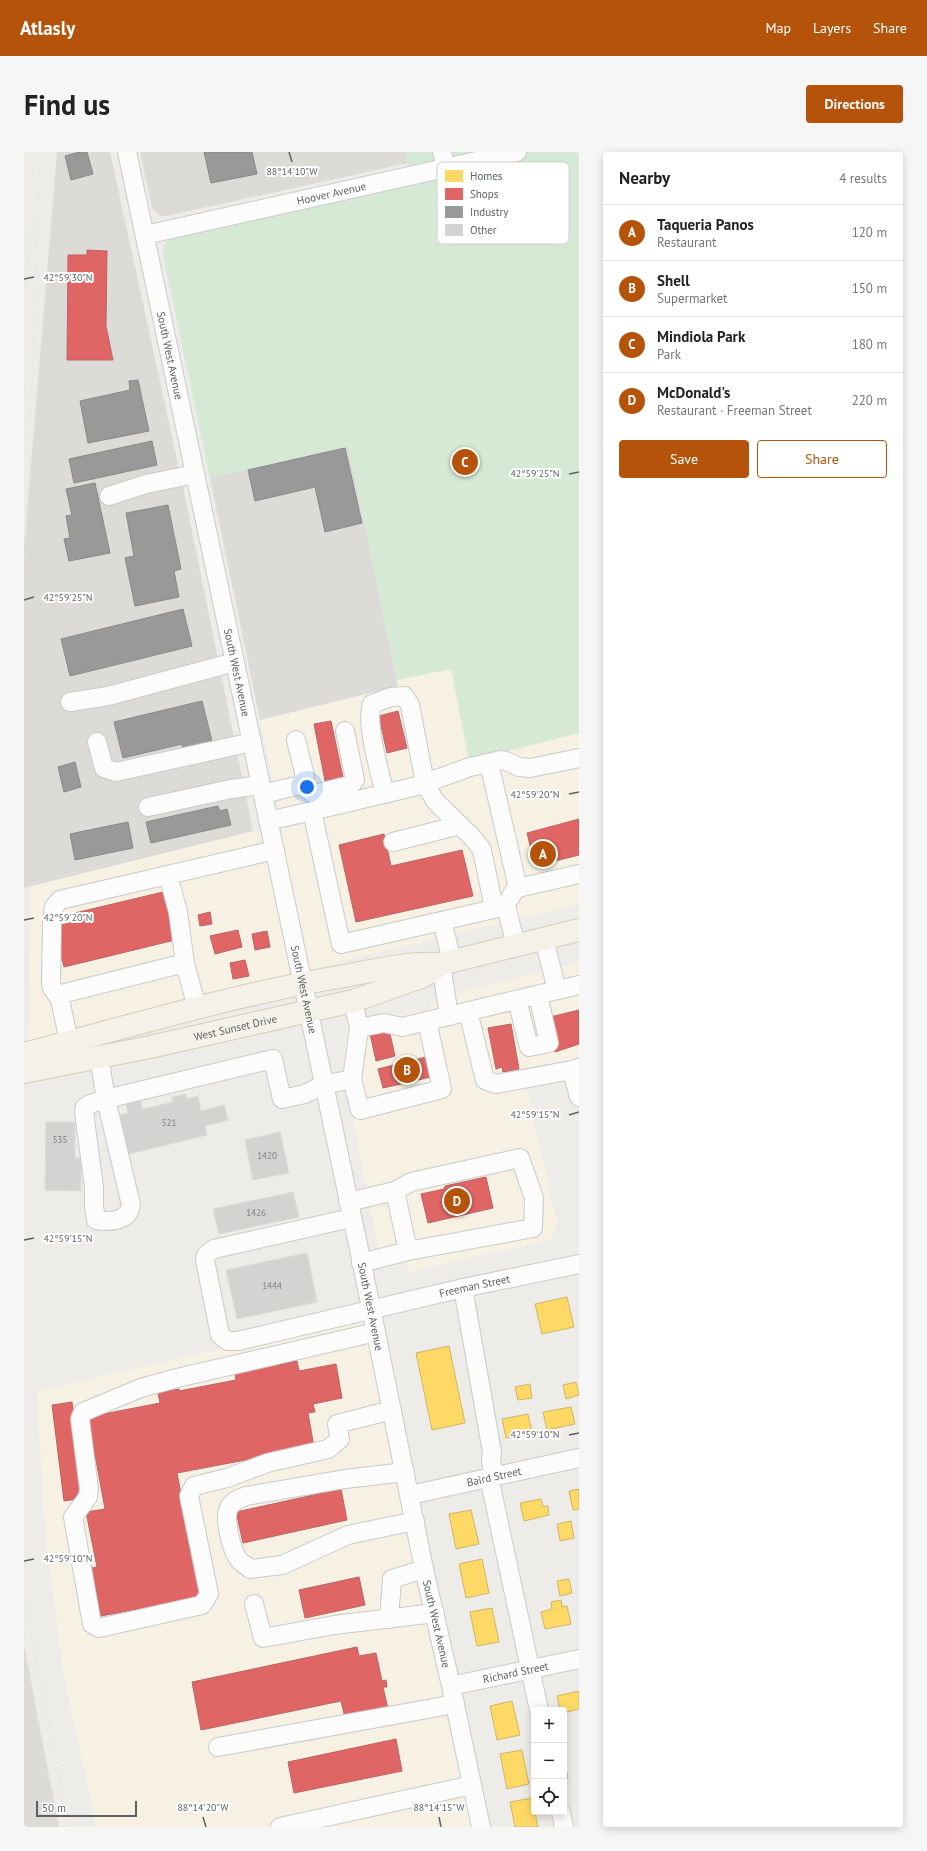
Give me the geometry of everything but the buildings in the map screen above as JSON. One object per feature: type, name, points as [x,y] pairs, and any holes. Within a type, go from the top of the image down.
[{"type":"main road","name":"West Sunset Drive","points":[[24,1054],[197,1008],[302,983],[420,963],[446,963],[579,930]]},
{"type":"main road","name":"West Sunset Drive","points":[[24,1072],[99,1058],[353,1001],[424,976],[446,963]]},
{"type":"street","name":"South West Avenue","points":[[127,152],[275,850],[410,1495],[424,1569],[435,1613],[481,1827]]},
{"type":"street","name":"Hoover Avenue","points":[[145,235],[444,160],[516,152]]},
{"type":"street","points":[[109,496],[146,484],[195,474]]},
{"type":"street","points":[[70,702],[108,696],[235,662]]},
{"type":"street","points":[[385,794],[373,738],[370,710],[372,704],[391,697],[404,696],[410,706],[425,783],[435,801],[473,838],[482,850],[500,907],[516,946]]},
{"type":"street","points":[[148,807],[231,789],[262,790],[300,785],[314,794],[351,785],[355,780],[345,731]]},
{"type":"street","points":[[296,740],[305,776],[300,785]]},
{"type":"street","points":[[97,742],[104,768],[116,772],[252,742]]},
{"type":"street","points":[[268,821],[385,794],[425,783],[470,767],[489,763],[504,760],[515,766],[530,768],[579,758]]},
{"type":"street","points":[[489,763],[518,888]]},
{"type":"street","points":[[312,810],[341,944],[500,907],[518,888],[579,874]]},
{"type":"street","points":[[393,842],[460,825]]},
{"type":"street","points":[[69,1042],[60,999],[52,988],[51,984],[52,922],[54,907],[60,900],[275,850]]},
{"type":"street","points":[[168,875],[178,912],[185,964],[197,1008]]},
{"type":"street","points":[[442,921],[449,1016]]},
{"type":"street","points":[[544,939],[557,990]]},
{"type":"street","points":[[60,999],[65,993],[185,964]]},
{"type":"street","points":[[359,1028],[384,1023],[402,1027],[579,985]]},
{"type":"street","points":[[517,1000],[529,1047],[549,1043],[538,995]]},
{"type":"street","points":[[353,1001],[359,1028],[352,1079],[360,1110],[442,1089],[427,1021]]},
{"type":"street","points":[[468,1011],[485,1080],[496,1084],[576,1069],[579,1097]]},
{"type":"street","points":[[99,1058],[106,1099],[131,1205],[130,1212],[126,1217],[109,1222],[96,1220],[94,1187],[84,1112],[85,1107],[90,1104],[106,1099],[272,1059],[282,1099],[305,1094],[323,1085],[352,1079]]},
{"type":"street","points":[[350,1210],[395,1191],[411,1182],[520,1158],[534,1198],[533,1228],[408,1251],[361,1263]]},
{"type":"street","points":[[395,1191],[408,1251]]},
{"type":"street","name":"Freeman Street","points":[[350,1210],[214,1249],[206,1255],[205,1260],[220,1335],[228,1341],[238,1340],[463,1288],[579,1264]]},
{"type":"street","points":[[463,1288],[492,1452],[491,1477],[538,1707]]},
{"type":"street","points":[[376,1332],[177,1378],[141,1388],[83,1412],[80,1419],[89,1489],[88,1497],[72,1517],[92,1624],[98,1628],[202,1605],[210,1594],[189,1496],[194,1486],[227,1478],[268,1463],[328,1449],[340,1439],[337,1424],[392,1410]]},
{"type":"street","name":"Baird Street","points":[[410,1495],[579,1458]]},
{"type":"street","points":[[405,1472],[345,1479],[246,1496],[235,1501],[228,1508],[226,1517],[236,1554],[240,1561],[250,1569],[282,1565],[348,1535],[415,1521]]},
{"type":"street","points":[[389,1619],[392,1579],[424,1569]]},
{"type":"street","points":[[254,1604],[264,1638],[334,1625],[435,1613]]},
{"type":"street","name":"Richard Street","points":[[451,1686],[579,1659]]},
{"type":"street","points":[[218,1747],[455,1704]]},
{"type":"street","points":[[280,1827],[472,1785]]},
{"type":"street","points":[[562,1815],[564,1827]]},
{"type":"shaded area","points":[[57,152],[110,152],[183,487],[253,831],[24,888],[24,548]]},
{"type":"shaded area","points":[[140,152],[405,152],[408,163],[166,216],[159,215],[152,208]]},
{"type":"shaded area","points":[[348,445],[398,686],[260,720],[210,478]]},
{"type":"shaded area","points":[[451,669],[469,761],[579,733],[579,904],[273,978],[28,1042],[31,886],[282,824],[260,720],[398,686],[397,680]]},
{"type":"shaded area","points":[[579,963],[579,1057],[531,1068],[534,1084],[526,1086],[557,1223],[550,1240],[408,1272],[405,1259],[382,1264],[343,1073],[347,1020],[428,1011],[436,997]]},
{"type":"shaded area","points":[[370,1315],[479,1827],[96,1827],[63,1670],[45,1534],[37,1391]]},
{"type":"shaded area","points":[[24,1644],[38,1718],[59,1827],[24,1827]]},
{"type":"green space","points":[[405,152],[579,152],[579,733],[469,761],[451,669],[397,680],[348,446],[210,478],[163,255],[164,246],[175,237],[412,184]]},
{"type":"railway","points":[[24,595],[40,152]]},
{"type":"railway","points":[[24,294],[32,228]]},
{"type":"railway","points":[[24,1597],[69,1827]]},
{"type":"place","name":"Mindiola Park","points":[[465,462]]},
{"type":"place","name":"Taqueria Panos","points":[[543,854]]},
{"type":"place","name":"Shell","points":[[407,1070]]},
{"type":"place","name":"McDonald's","points":[[457,1201]]}]
